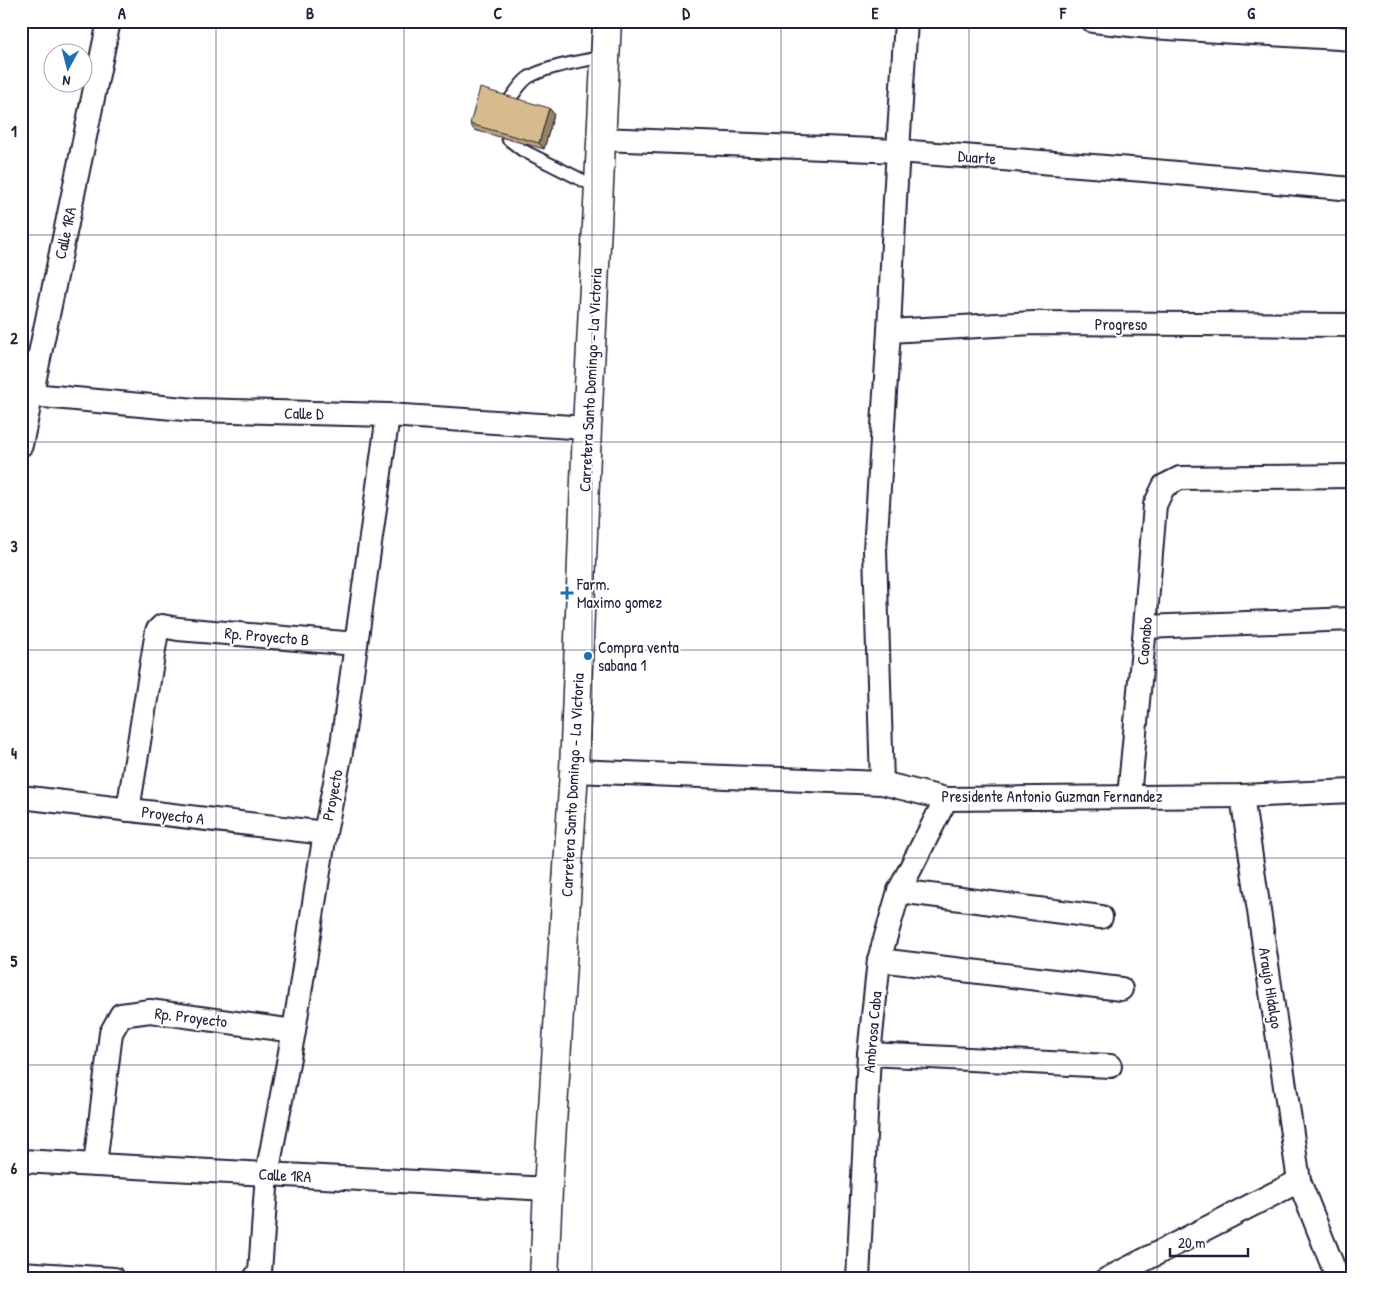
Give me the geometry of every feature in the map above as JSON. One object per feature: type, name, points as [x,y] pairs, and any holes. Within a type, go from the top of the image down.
[{"type":"main road","name":"Carretera Santo Domingo - La Victoria","points":[[544,1279],[574,772],[587,428],[607,21]]},
{"type":"street","name":"Calle 1RA","points":[[21,445],[26,394],[109,21]]},
{"type":"street","points":[[882,783],[875,550],[890,331],[906,21]]},
{"type":"street","points":[[1102,22],[1150,27],[1352,39]]},
{"type":"street","name":"Duarte","points":[[601,139],[898,151],[1144,170],[1352,189]]},
{"type":"street","name":"Progreso","points":[[890,331],[1034,323],[1352,325]]},
{"type":"street","name":"Calle D","points":[[26,394],[195,410],[388,415],[587,428]]},
{"type":"street","name":"Proyecto","points":[[254,1279],[260,1272],[267,1174],[294,1032],[325,833],[341,752],[388,415]]},
{"type":"street","name":"Caonabo","points":[[1128,797],[1155,505],[1164,486],[1180,478],[1352,476]]},
{"type":"street","points":[[1145,626],[1352,618]]},
{"type":"street","name":"Rp. Proyecto B","points":[[128,810],[157,631],[162,626],[178,629],[356,644]]},
{"type":"street","name":"Presidente Antonio Guzman Fernandez","points":[[574,772],[882,783],[946,799],[1242,796],[1352,791]]},
{"type":"street","name":"Araujo Hidalgo","points":[[1242,796],[1299,1181],[1338,1279]]},
{"type":"street","name":"Proyecto A","points":[[21,797],[325,833]]},
{"type":"street","name":"Ambrosa Caba","points":[[858,1279],[869,1054],[879,960],[899,892],[946,799]]},
{"type":"street","points":[[899,892],[1102,917]]},
{"type":"street","points":[[879,960],[1121,989]]},
{"type":"street","name":"Rp. Proyecto","points":[[95,1165],[111,1033],[121,1015],[150,1011],[294,1032]]},
{"type":"street","points":[[869,1054],[1110,1066]]},
{"type":"street","name":"Calle 1RA","points":[[21,1161],[548,1189]]},
{"type":"street","points":[[1107,1279],[1299,1181]]},
{"type":"street","points":[[21,1273],[114,1279]]},
{"type":"lane","points":[[509,100],[528,77],[550,69],[605,56]]},
{"type":"lane","points":[[508,140],[522,150],[599,188]]},
{"type":"building","points":[[480,88],[549,108],[539,143],[470,124]]},
{"type":"place","name":"Farm. Maximo gomez","points":[[567,593]]},
{"type":"place","name":"Compra venta sabana 1","points":[[588,656]]}]
